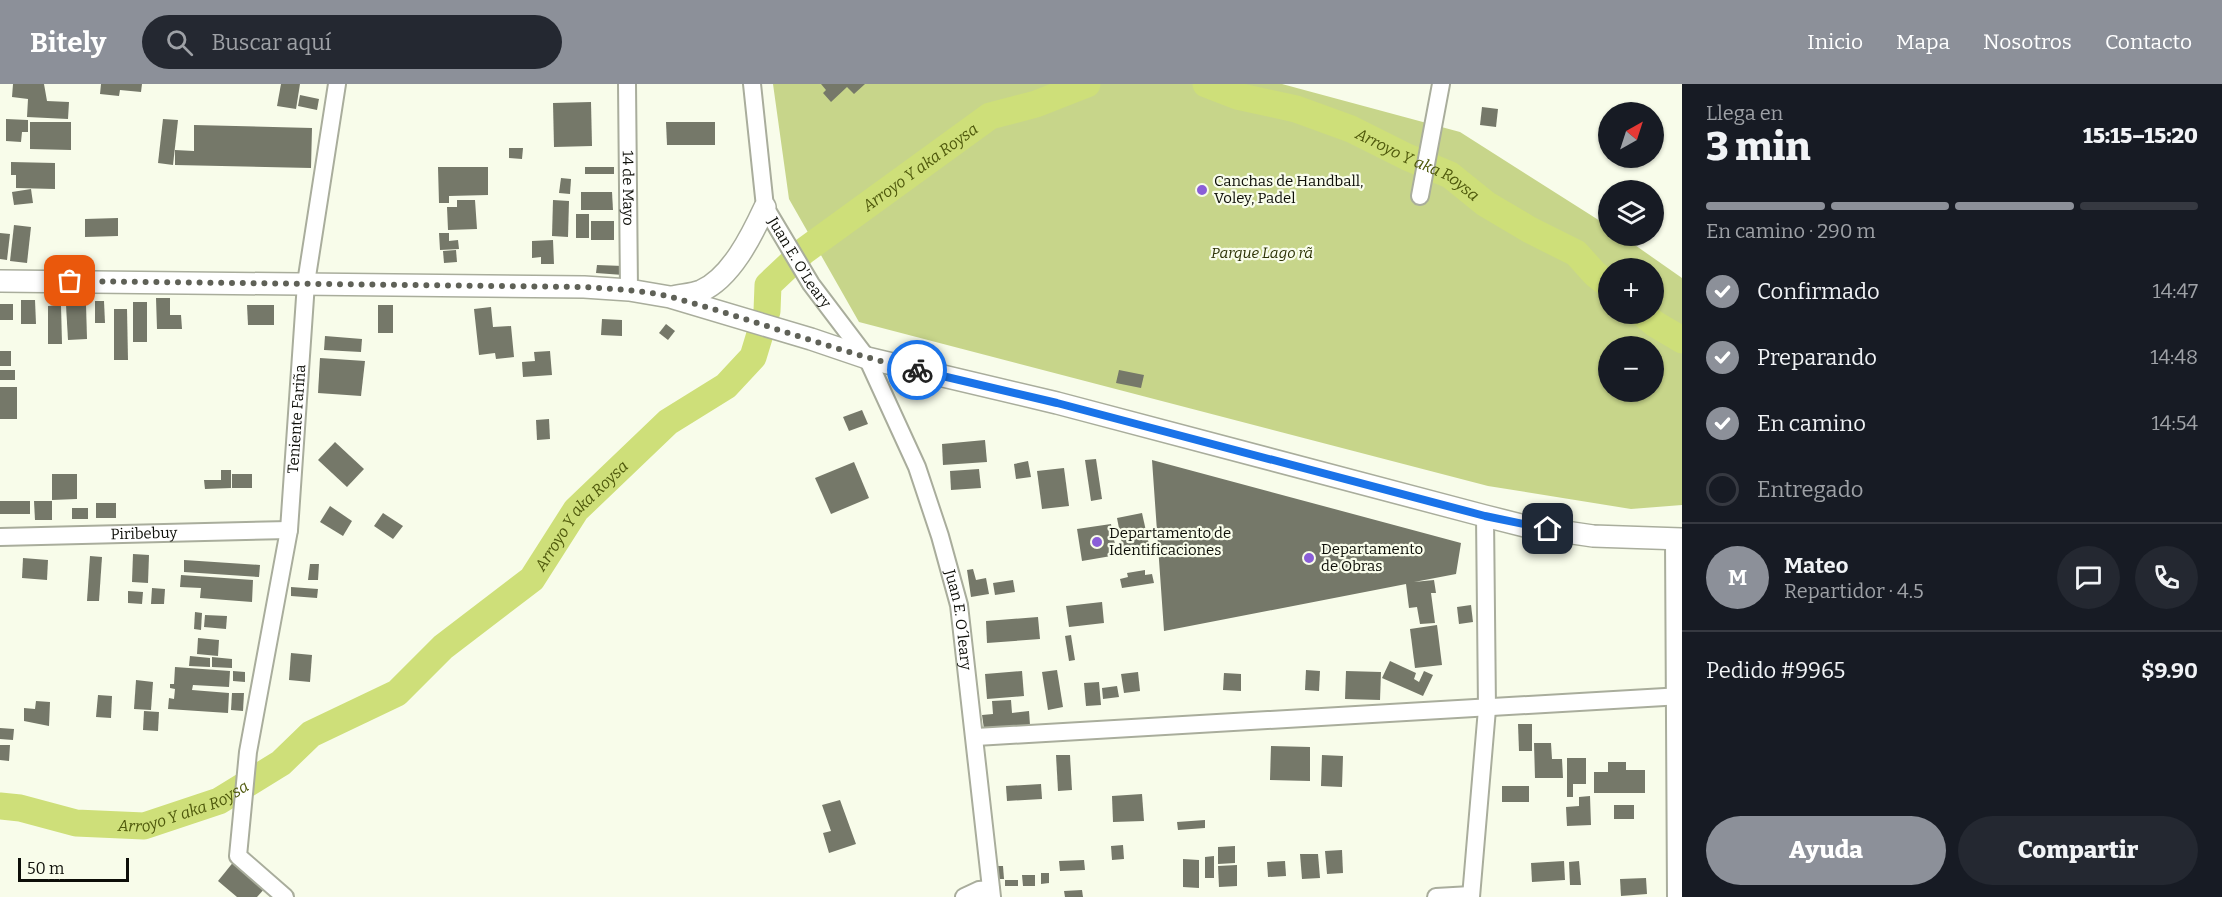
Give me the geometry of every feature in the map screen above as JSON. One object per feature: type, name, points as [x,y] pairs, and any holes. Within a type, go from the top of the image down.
[{"type":"main road","points":[[670,297],[700,291],[713,283],[746,245],[765,207]]},
{"type":"main road","points":[[0,281],[306,283],[584,287],[629,290],[670,297],[867,358],[1057,403],[1525,526],[1593,536],[1678,540]]},
{"type":"street","name":"Teniente Fariña","points":[[275,894],[238,856],[240,823],[248,752],[289,530],[306,283],[337,84]]},
{"type":"street","name":"14 de Mayo","points":[[627,84],[629,290]]},
{"type":"street","name":"Juan E. O'Leary","points":[[752,84],[765,207],[811,284],[867,358]]},
{"type":"street","points":[[1420,196],[1441,84]]},
{"type":"street","name":"Juan E. O´leary","points":[[867,358],[916,467],[940,536],[959,605],[976,737],[992,893]]},
{"type":"street","points":[[1436,897],[1471,896],[1487,709],[1485,516]]},
{"type":"street","name":"Piribebuy","points":[[0,537],[289,530]]},
{"type":"street","points":[[1676,897],[1679,697],[1678,540]]},
{"type":"street","points":[[976,737],[1679,697]]},
{"type":"street","points":[[964,897],[979,890],[992,893]]},
{"type":"green space","name":"Parque Lago rã","points":[[773,84],[1282,84],[1460,132],[1598,220],[1598,246],[1636,246],[1653,258],[1598,258],[1598,324],[1664,324],[1664,265],[1682,278],[1682,505],[1631,509],[1488,486],[859,322],[789,199]]},
{"type":"building","points":[[13,84],[44,84],[47,101],[69,102],[68,119],[27,117],[28,99],[12,97]]},
{"type":"building","points":[[101,84],[142,84],[141,92],[120,90],[119,96],[100,94]]},
{"type":"building","points":[[281,84],[300,84],[296,109],[277,106]]},
{"type":"building","points":[[821,84],[865,84],[854,94],[847,87],[831,102],[823,93],[826,90]]},
{"type":"building","points":[[300,95],[319,99],[317,110],[298,106]]},
{"type":"building","points":[[591,102],[592,146],[554,147],[553,103]]},
{"type":"building","points":[[1482,107],[1498,109],[1496,127],[1480,125]]},
{"type":"building","points":[[6,119],[28,120],[28,132],[22,132],[21,142],[6,141]]},
{"type":"building","points":[[163,119],[178,120],[173,165],[158,163]]},
{"type":"building","points":[[30,122],[71,122],[71,150],[30,149]]},
{"type":"building","points":[[666,122],[715,122],[715,145],[667,145]]},
{"type":"building","points":[[194,125],[312,128],[311,168],[175,165],[175,150],[194,151]]},
{"type":"building","points":[[509,148],[523,148],[522,159],[509,158]]},
{"type":"building","points":[[11,162],[55,163],[55,189],[16,188],[16,175],[11,175]]},
{"type":"building","points":[[438,167],[488,167],[488,195],[449,196],[449,203],[439,203]]},
{"type":"building","points":[[585,167],[614,167],[614,174],[585,174]]},
{"type":"building","points":[[561,178],[571,179],[570,194],[559,193]]},
{"type":"building","points":[[31,189],[33,203],[14,205],[12,192]]},
{"type":"building","points":[[581,192],[612,192],[613,210],[581,210]]},
{"type":"building","points":[[457,200],[475,200],[477,229],[448,230],[447,207],[457,207]]},
{"type":"building","points":[[553,200],[569,201],[568,237],[552,236]]},
{"type":"building","points":[[576,214],[589,214],[589,238],[576,238]]},
{"type":"building","points":[[118,218],[118,236],[85,237],[85,219]]},
{"type":"building","points":[[591,221],[614,221],[614,240],[591,240]]},
{"type":"building","points":[[14,225],[31,227],[27,263],[10,261]]},
{"type":"building","points":[[0,233],[10,234],[7,260],[0,259]]},
{"type":"building","points":[[439,233],[449,233],[449,241],[458,240],[459,249],[440,250]]},
{"type":"building","points":[[553,240],[554,264],[541,264],[541,257],[532,258],[532,241]]},
{"type":"building","points":[[456,250],[457,262],[444,263],[443,251]]},
{"type":"building","points":[[597,265],[623,266],[623,275],[596,273]]},
{"type":"building","points":[[156,298],[170,298],[170,315],[181,315],[182,329],[157,329]]},
{"type":"building","points":[[21,300],[35,300],[36,324],[21,324]]},
{"type":"building","points":[[95,301],[104,301],[105,323],[95,323]]},
{"type":"building","points":[[133,302],[147,302],[147,342],[133,342]]},
{"type":"building","points":[[0,304],[13,304],[13,320],[0,320]]},
{"type":"building","points":[[86,304],[87,339],[68,340],[66,305]]},
{"type":"building","points":[[61,305],[62,344],[48,344],[48,306]]},
{"type":"building","points":[[247,305],[274,305],[274,325],[248,325]]},
{"type":"building","points":[[378,305],[393,305],[393,333],[378,333]]},
{"type":"building","points":[[491,307],[493,327],[511,326],[514,357],[496,359],[495,353],[479,355],[474,309]]},
{"type":"building","points":[[114,309],[127,309],[128,360],[114,360]]},
{"type":"building","points":[[602,319],[622,320],[622,336],[601,335]]},
{"type":"building","points":[[666,324],[675,331],[668,340],[659,333]]},
{"type":"building","points":[[325,336],[362,339],[361,352],[324,350]]},
{"type":"building","points":[[0,351],[11,351],[11,366],[0,366]]},
{"type":"building","points":[[550,351],[552,375],[523,377],[522,362],[535,361],[534,352]]},
{"type":"building","points":[[320,358],[365,361],[361,396],[318,393]]},
{"type":"building","points":[[0,370],[15,370],[15,380],[0,380]]},
{"type":"building","points":[[1119,370],[1144,375],[1141,388],[1116,383]]},
{"type":"building","points":[[0,387],[17,387],[17,419],[0,419]]},
{"type":"building","points":[[862,410],[868,424],[849,431],[843,417]]},
{"type":"building","points":[[549,419],[550,439],[537,440],[536,420]]},
{"type":"building","points":[[985,440],[987,462],[943,465],[942,444]]},
{"type":"building","points":[[335,442],[364,469],[347,487],[318,460]]},
{"type":"building","points":[[1096,459],[1102,499],[1091,501],[1085,460]]},
{"type":"building","name":"Departamento de Obras","points":[[1152,460],[1461,543],[1456,574],[1414,582],[1434,580],[1436,593],[1431,593],[1435,623],[1420,624],[1417,607],[1409,608],[1406,584],[1164,631]]},
{"type":"building","points":[[1028,461],[1031,477],[1016,479],[1014,464]]},
{"type":"building","points":[[854,462],[869,498],[831,514],[815,478]]},
{"type":"building","points":[[1064,468],[1069,506],[1042,509],[1037,471]]},
{"type":"building","points":[[979,469],[981,488],[951,490],[950,471]]},
{"type":"building","points":[[221,470],[231,470],[231,488],[205,489],[204,480],[221,480]]},
{"type":"building","points":[[52,474],[77,474],[77,499],[52,500]]},
{"type":"building","points":[[232,474],[252,474],[252,488],[232,488]]},
{"type":"building","points":[[0,501],[30,501],[30,514],[0,514]]},
{"type":"building","points":[[34,501],[52,501],[52,520],[35,520]]},
{"type":"building","points":[[96,503],[116,503],[116,518],[96,518]]},
{"type":"building","points":[[330,506],[352,521],[343,536],[320,522]]},
{"type":"building","points":[[72,508],[88,508],[88,519],[72,519]]},
{"type":"building","points":[[383,513],[403,526],[393,539],[374,526]]},
{"type":"building","points":[[1142,513],[1150,549],[1124,554],[1117,518]]},
{"type":"building","name":"Departamento de Identificaciones","points":[[1111,524],[1117,555],[1082,561],[1077,529]]},
{"type":"building","points":[[133,554],[149,555],[148,583],[132,582]]},
{"type":"building","points":[[90,556],[102,557],[99,601],[87,601]]},
{"type":"building","points":[[23,558],[48,560],[47,580],[22,578]]},
{"type":"building","points":[[184,560],[260,565],[259,577],[184,572]]},
{"type":"building","points":[[310,564],[319,564],[318,580],[308,580]]},
{"type":"building","points":[[973,569],[976,580],[986,578],[989,594],[971,597],[967,570]]},
{"type":"building","points":[[1145,570],[1145,575],[1152,574],[1154,583],[1122,588],[1120,579],[1128,577],[1127,573]]},
{"type":"building","points":[[181,575],[253,580],[252,602],[200,598],[201,588],[180,587]]},
{"type":"building","points":[[1013,580],[1015,592],[995,595],[993,583]]},
{"type":"building","points":[[291,587],[318,589],[317,598],[291,596]]},
{"type":"building","points":[[152,588],[165,589],[164,604],[151,604]]},
{"type":"building","points":[[128,591],[143,592],[142,604],[128,603]]},
{"type":"building","points":[[1102,602],[1104,623],[1069,627],[1066,606]]},
{"type":"building","points":[[1471,605],[1473,622],[1459,624],[1457,607]]},
{"type":"building","points":[[195,612],[202,613],[201,630],[194,629]]},
{"type":"building","points":[[205,615],[227,616],[226,629],[204,627]]},
{"type":"building","points":[[1038,617],[1040,639],[987,643],[986,621]]},
{"type":"building","points":[[1437,625],[1442,665],[1415,668],[1410,629]]},
{"type":"building","points":[[1071,635],[1075,660],[1069,661],[1065,636]]},
{"type":"building","points":[[198,638],[219,640],[218,656],[197,654]]},
{"type":"building","points":[[291,653],[312,655],[310,682],[289,680]]},
{"type":"building","points":[[190,656],[210,658],[210,667],[189,666]]},
{"type":"building","points":[[212,657],[232,659],[232,668],[212,667]]},
{"type":"building","points":[[1390,661],[1416,673],[1414,679],[1419,682],[1424,671],[1433,675],[1423,696],[1382,678]]},
{"type":"building","points":[[175,667],[230,671],[229,687],[193,685],[192,690],[229,693],[228,713],[168,709],[169,698],[174,699],[175,689],[170,688],[170,684],[174,684]]},
{"type":"building","points":[[1057,670],[1063,707],[1048,710],[1042,672]]},
{"type":"building","points":[[1306,670],[1320,671],[1319,691],[1305,690]]},
{"type":"building","points":[[233,671],[245,672],[245,682],[233,681]]},
{"type":"building","points":[[1022,671],[1024,696],[987,699],[985,674]]},
{"type":"building","points":[[1346,671],[1381,672],[1380,700],[1345,699]]},
{"type":"building","points":[[1138,672],[1140,691],[1124,693],[1121,674]]},
{"type":"building","points":[[1224,673],[1241,674],[1241,691],[1223,690]]},
{"type":"building","points":[[136,680],[153,682],[151,710],[134,709]]},
{"type":"building","points":[[1099,682],[1101,705],[1086,706],[1084,683]]},
{"type":"building","points":[[1117,686],[1119,697],[1103,699],[1102,688]]},
{"type":"building","points":[[232,693],[244,693],[243,711],[231,710]]},
{"type":"building","points":[[98,695],[112,696],[111,718],[96,717]]},
{"type":"building","points":[[1011,700],[1012,713],[1029,711],[1030,725],[984,729],[982,715],[993,714],[992,701]]},
{"type":"building","points":[[36,701],[50,702],[49,726],[24,721],[24,708],[35,709]]},
{"type":"building","points":[[144,711],[159,712],[158,731],[143,730]]},
{"type":"building","points":[[1518,724],[1532,724],[1532,751],[1519,751]]},
{"type":"building","points":[[0,728],[14,729],[13,740],[0,739]]},
{"type":"building","points":[[1534,743],[1551,743],[1552,759],[1562,759],[1563,778],[1535,778]]},
{"type":"building","points":[[0,745],[10,745],[9,761],[0,760]]},
{"type":"building","points":[[1271,746],[1310,747],[1310,781],[1270,780]]},
{"type":"building","points":[[1056,755],[1070,755],[1072,790],[1058,791]]},
{"type":"building","points":[[1322,755],[1343,756],[1342,787],[1321,786]]},
{"type":"building","points":[[1567,758],[1586,758],[1586,784],[1573,784],[1573,797],[1567,797]]},
{"type":"building","points":[[1608,762],[1626,762],[1626,770],[1645,770],[1645,793],[1594,793],[1594,772],[1608,772]]},
{"type":"building","points":[[1041,784],[1042,799],[1007,801],[1006,786]]},
{"type":"building","points":[[1502,786],[1529,786],[1529,802],[1502,802]]},
{"type":"building","points":[[1142,794],[1144,821],[1113,822],[1112,796]]},
{"type":"building","points":[[1590,796],[1591,825],[1567,826],[1566,807],[1579,806],[1579,797]]},
{"type":"building","points":[[840,800],[856,844],[829,853],[823,833],[831,831],[822,805]]},
{"type":"building","points":[[1614,805],[1634,805],[1634,819],[1614,819]]},
{"type":"building","points":[[1205,820],[1205,828],[1178,830],[1177,822]]},
{"type":"building","points":[[1123,845],[1124,859],[1112,860],[1111,846]]},
{"type":"building","points":[[1235,846],[1235,863],[1218,864],[1218,847]]},
{"type":"building","points":[[1342,850],[1343,873],[1327,874],[1325,851]]},
{"type":"building","points":[[1300,854],[1318,854],[1320,878],[1302,879]]},
{"type":"building","points":[[1214,856],[1214,878],[1205,878],[1205,857]]},
{"type":"building","points":[[1183,859],[1199,860],[1199,888],[1183,887]]},
{"type":"building","points":[[235,860],[266,887],[257,897],[237,897],[218,881]]},
{"type":"building","points":[[1084,860],[1085,870],[1060,871],[1059,861]]},
{"type":"building","points":[[1285,861],[1286,876],[1268,877],[1267,862]]},
{"type":"building","points":[[1564,861],[1565,880],[1532,882],[1531,863]]},
{"type":"building","points":[[1579,861],[1581,885],[1570,885],[1569,862]]},
{"type":"building","points":[[1237,865],[1237,886],[1219,887],[1218,866]]},
{"type":"building","points":[[998,866],[1003,866],[1004,879],[999,879]]},
{"type":"building","points":[[1041,873],[1049,873],[1049,883],[1041,884]]},
{"type":"building","points":[[1022,875],[1035,875],[1035,886],[1023,886]]},
{"type":"building","points":[[1646,878],[1647,894],[1621,896],[1620,879]]},
{"type":"building","points":[[1005,880],[1018,880],[1018,886],[1005,886]]},
{"type":"building","points":[[1082,890],[1083,897],[1065,897],[1064,891]]},
{"type":"waterway","name":"Arroyo Y aka Roysa","points":[[0,806],[20,808],[76,823],[144,826],[219,801],[281,763],[311,734],[397,693],[443,647],[532,579],[576,510],[668,422],[726,386],[753,357],[767,311],[768,285],[804,251],[990,116],[1036,104],[1087,84]]},
{"type":"waterway","name":"Arroyo Y aka Roysa","points":[[1206,84],[1237,96],[1296,109],[1351,129],[1450,175],[1486,204],[1576,253],[1598,276]]},
{"type":"waterway","name":"Arroyo Y aka Roysa","points":[[1655,324],[1682,340]]},
{"type":"way so far","points":[[70,281],[584,287],[629,290],[670,297],[867,358],[917,370]]},
{"type":"place","name":"Canchas de Handball, Voley, Padel","points":[[1202,190]]},
{"type":"place","name":"Departamento de Identificaciones","points":[[1097,542]]},
{"type":"place","name":"Departamento de Obras","points":[[1309,558]]},
{"type":"route","points":[[917,370],[1057,403],[1485,516],[1548,529]]}]
